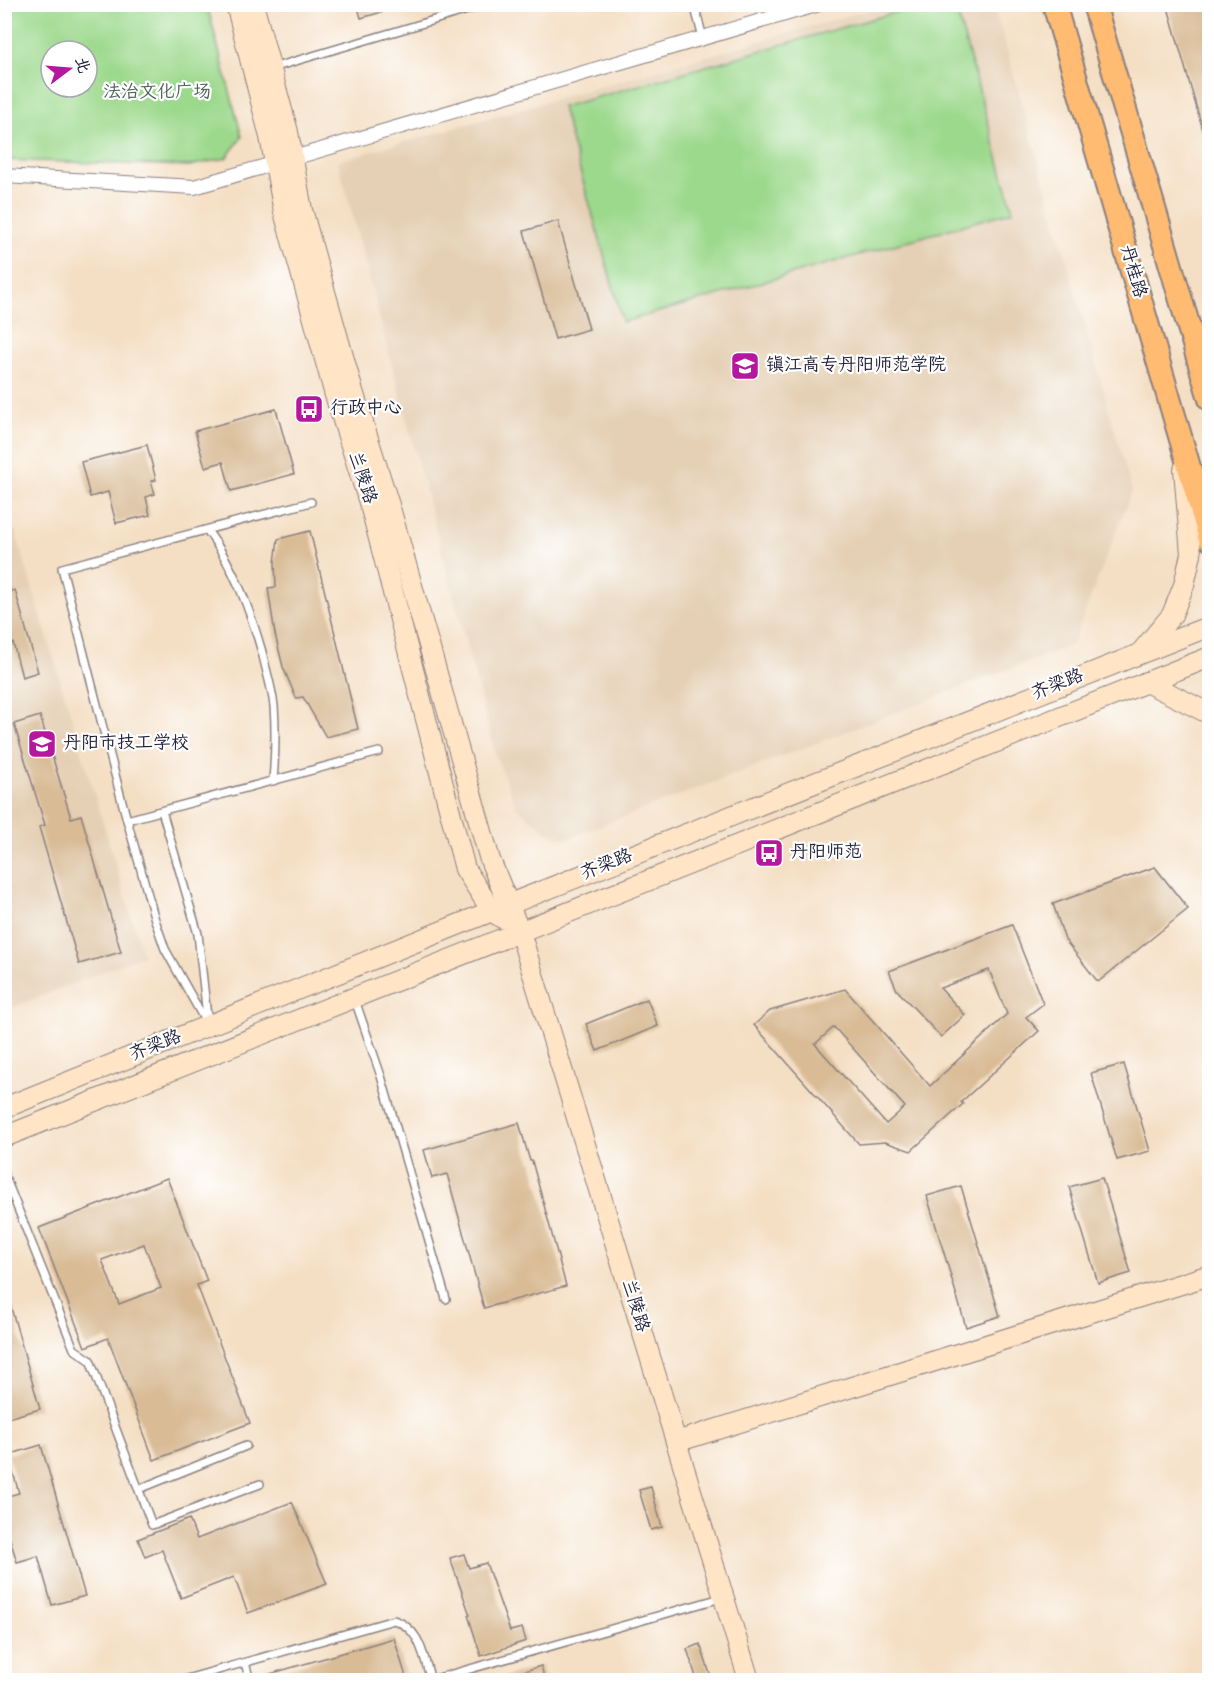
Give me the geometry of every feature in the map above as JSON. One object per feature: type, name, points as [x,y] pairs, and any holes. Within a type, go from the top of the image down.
[{"type":"main road","name":"丹桂路","points":[[1054,4],[1209,539]]},
{"type":"main road","points":[[1094,4],[1209,399]]},
{"type":"street","name":"兰陵路","points":[[236,4],[270,137],[284,161],[302,210],[352,388],[390,508],[490,860],[501,908]]},
{"type":"street","name":"兰陵路","points":[[253,4],[288,132],[284,161],[284,212],[334,395],[372,512],[465,869],[520,932],[749,1680]]},
{"type":"street","points":[[4,176],[194,187],[819,4]]},
{"type":"street","points":[[1140,653],[1172,615],[1184,585],[1191,554],[1182,446]]},
{"type":"street","name":"齐梁路","points":[[4,1108],[1209,626]]},
{"type":"street","name":"齐梁路","points":[[4,1137],[1209,657]]},
{"type":"street","points":[[1146,682],[1209,714]]},
{"type":"street","points":[[676,1442],[1209,1275]]},
{"type":"lane","points":[[271,68],[488,4]]},
{"type":"lane","points":[[694,4],[703,38]]},
{"type":"lane","points":[[208,1026],[165,949],[155,920],[62,568],[311,502]]},
{"type":"lane","points":[[207,530],[224,553],[241,588],[267,671],[274,705],[276,745],[273,781]]},
{"type":"lane","points":[[128,820],[379,752]]},
{"type":"lane","points":[[162,811],[198,934],[208,1026]]},
{"type":"lane","points":[[354,997],[381,1076],[446,1299]]},
{"type":"lane","points":[[4,1174],[74,1349],[90,1360],[152,1526],[260,1484]]},
{"type":"lane","points":[[140,1489],[246,1446]]},
{"type":"lane","points":[[183,1680],[394,1620],[406,1624],[416,1636],[431,1680],[723,1597]]},
{"type":"lane","points":[[245,1663],[250,1680]]},
{"type":"shaded area","name":"镇江高专丹阳师范学院","points":[[886,5],[994,5],[1132,491],[1072,645],[566,839],[550,834],[517,808],[496,756],[338,161]]},
{"type":"shaded area","name":"丹阳市技工学校","points":[[15,530],[143,955],[5,1011],[4,533]]},
{"type":"green space","name":"法治文化广场","points":[[5,4],[207,5],[242,137],[226,158],[189,166],[5,160]]},
{"type":"green space","points":[[921,5],[955,5],[1013,211],[623,322],[562,107]]},
{"type":"building","points":[[357,4],[395,4],[396,8],[361,18]]},
{"type":"building","points":[[1167,4],[1209,4],[1209,140],[1206,141]]},
{"type":"building","points":[[558,221],[589,329],[555,339],[524,231]]},
{"type":"building","points":[[276,409],[294,474],[231,491],[223,462],[205,467],[195,431]]},
{"type":"building","points":[[147,445],[156,480],[151,481],[155,494],[146,497],[150,515],[116,523],[108,492],[90,497],[81,462]]},
{"type":"building","points":[[310,531],[358,729],[326,737],[303,697],[296,698],[283,667],[268,588],[276,587],[275,563],[278,539]]},
{"type":"building","points":[[15,590],[38,672],[22,677],[13,643],[4,645],[4,593]]},
{"type":"building","points":[[40,716],[71,818],[81,815],[121,952],[79,964],[39,827],[45,825],[14,724]]},
{"type":"building","points":[[1155,867],[1188,909],[1098,982],[1065,940],[1053,904]]},
{"type":"building","points":[[1012,925],[1043,1004],[1026,1017],[1039,1031],[911,1151],[885,1142],[859,1144],[754,1025],[770,1011],[845,989],[930,1086],[1007,1014],[989,970],[940,988],[965,1015],[941,1037],[897,990],[889,971]],"holes":[[[834,1027],[905,1107],[886,1124],[815,1044]]]},
{"type":"building","points":[[647,999],[658,1026],[597,1051],[586,1024]]},
{"type":"building","points":[[1124,1064],[1150,1151],[1117,1160],[1091,1073]]},
{"type":"building","points":[[519,1123],[530,1161],[532,1161],[566,1286],[484,1308],[447,1174],[432,1178],[424,1150]]},
{"type":"building","points":[[167,1178],[207,1281],[197,1285],[250,1423],[154,1460],[108,1338],[85,1347],[39,1228]],"holes":[[[144,1244],[161,1288],[119,1304],[102,1260]]]},
{"type":"building","points":[[1102,1178],[1131,1273],[1098,1283],[1069,1187]]},
{"type":"building","points":[[961,1186],[1000,1316],[966,1327],[927,1196]]},
{"type":"building","points":[[4,1297],[8,1297],[40,1409],[4,1419]]},
{"type":"building","points":[[41,1445],[85,1596],[52,1605],[38,1556],[17,1562],[4,1520],[4,1497],[19,1493],[8,1455]]},
{"type":"building","points":[[651,1487],[662,1527],[651,1530],[639,1490]]},
{"type":"building","points":[[292,1502],[327,1584],[248,1613],[234,1577],[181,1598],[162,1550],[145,1557],[138,1539],[189,1519],[197,1539]]},
{"type":"building","points":[[464,1554],[469,1568],[486,1563],[510,1631],[522,1628],[526,1641],[481,1656],[468,1615],[470,1615],[450,1558]]},
{"type":"building","points":[[394,1638],[407,1680],[259,1680],[259,1677]]},
{"type":"building","points":[[700,1644],[712,1680],[697,1680],[687,1649]]},
{"type":"building","points":[[541,1666],[545,1680],[504,1680],[504,1677]]},
{"type":"place","name":"镇江高专丹阳师范学院","points":[[745,366]]},
{"type":"place","name":"行政中心","points":[[309,409]]},
{"type":"place","name":"丹阳市技工学校","points":[[42,744]]},
{"type":"place","name":"丹阳师范","points":[[769,853]]}]
